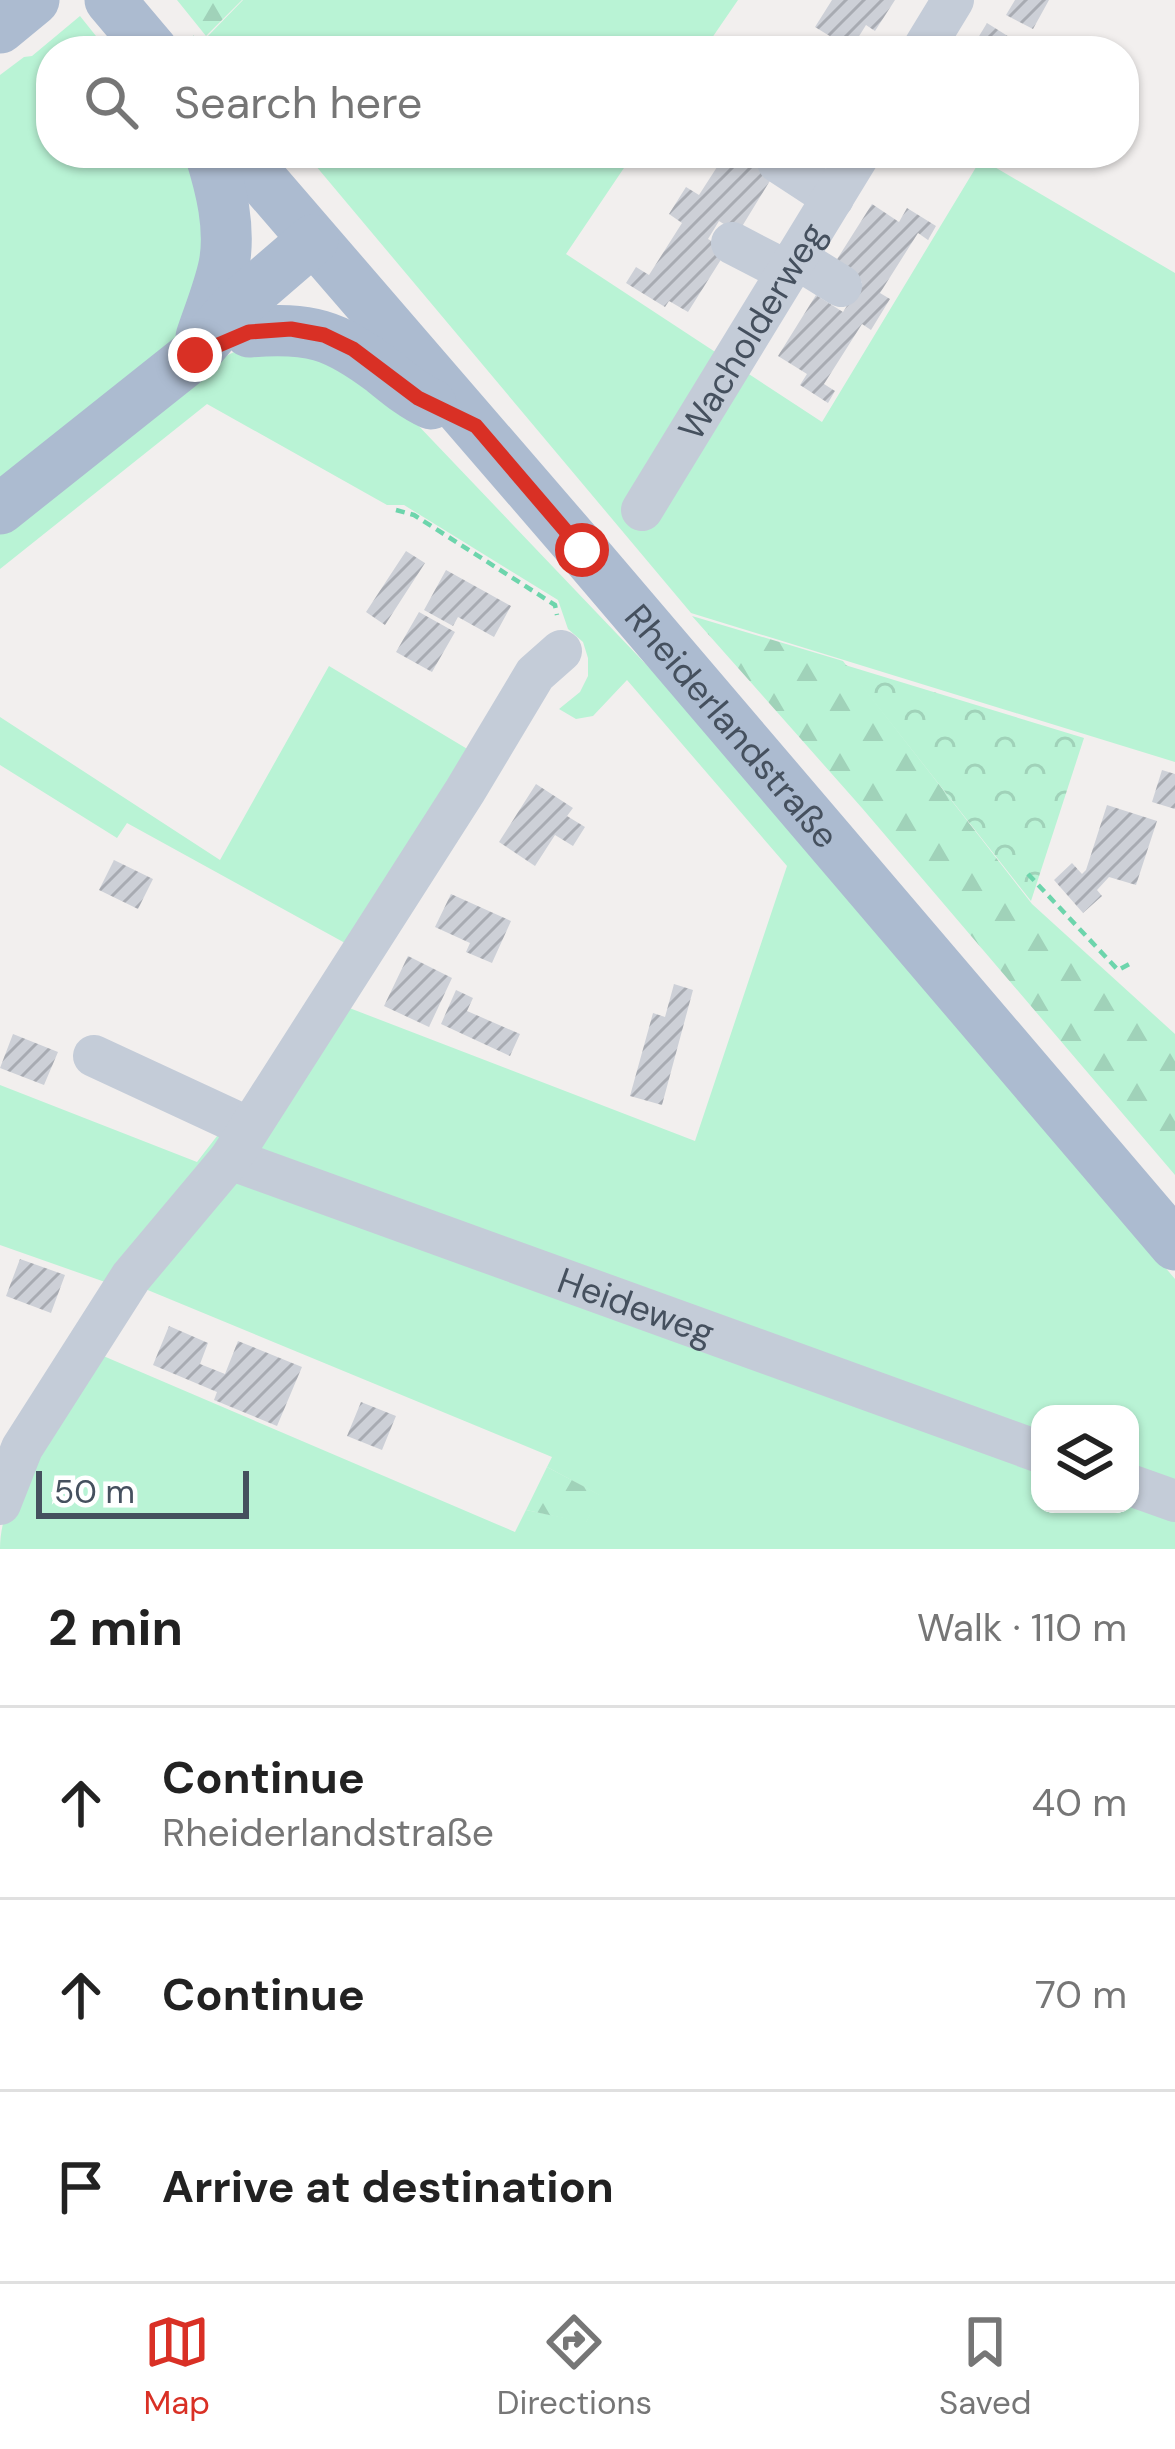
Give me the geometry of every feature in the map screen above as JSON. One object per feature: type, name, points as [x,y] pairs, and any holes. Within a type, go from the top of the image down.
[{"type":"main road","points":[[110,0],[140,36]]},
{"type":"main road","points":[[195,355],[224,264],[226,233],[215,168]]},
{"type":"main road","name":"Rheiderlandstraße","points":[[252,168],[1175,1245]]},
{"type":"main road","points":[[0,509],[195,355],[232,309],[325,254]]},
{"type":"main road","points":[[249,332],[325,254]]},
{"type":"main road","points":[[195,355],[249,332],[291,329],[324,335],[353,349],[418,398],[476,426]]},
{"type":"street","points":[[931,36],[953,0]]},
{"type":"street","points":[[787,168],[832,198]]},
{"type":"street","name":"Wacholderweg","points":[[642,510],[851,168]]},
{"type":"street","points":[[732,242],[841,286]]},
{"type":"street","points":[[0,1504],[22,1448],[131,1277],[240,1143],[535,674],[561,651]]},
{"type":"street","name":"Heideweg","points":[[94,1056],[240,1143],[1031,1449]]},
{"type":"street","points":[[1139,1488],[1175,1501]]},
{"type":"path","points":[[396,510],[414,515],[555,605],[561,651]]},
{"type":"path","points":[[1028,874],[1118,970],[1133,962]]},
{"type":"green space","points":[[177,0],[242,0],[206,36]]},
{"type":"green space","points":[[243,0],[738,0],[713,36],[208,36]]},
{"type":"green space","points":[[80,16],[96,36],[56,36]]},
{"type":"green space","points":[[36,53],[36,168],[191,168],[209,208],[194,310],[171,344],[0,481],[0,75]]},
{"type":"green space","points":[[318,168],[624,168],[566,254],[822,422],[976,168],[996,168],[1175,273],[1175,762],[691,613]]},
{"type":"green space","points":[[252,343],[351,355],[701,722],[1175,1279],[1175,1491],[1139,1478],[1139,1405],[1031,1405],[1031,1440],[257,1150],[339,1004],[695,1141],[787,866],[627,680],[593,716],[576,719],[559,709],[580,692],[588,676],[588,658],[583,642],[568,629],[558,600],[404,505],[387,505],[207,404],[0,569],[0,528],[214,362]]},
{"type":"green space","points":[[692,616],[843,661],[1032,904],[1175,1034],[1175,1175],[862,808]]},
{"type":"green space","points":[[845,665],[1084,738],[1031,901]]},
{"type":"green space","points":[[329,666],[469,750],[345,943],[127,823],[117,838],[0,765],[0,717],[220,860]]},
{"type":"green space","points":[[0,1085],[197,1162],[224,1127],[237,1135],[105,1282],[0,1245]]},
{"type":"green space","points":[[230,1174],[1031,1459],[1031,1513],[1139,1513],[1139,1505],[1175,1511],[1175,1549],[0,1549],[3,1524],[22,1473],[101,1355],[515,1532],[526,1510],[586,1522],[599,1495],[547,1467],[552,1457],[138,1286]]},
{"type":"green space","points":[[547,1467],[600,1495],[586,1523],[526,1510]]},
{"type":"building","points":[[832,0],[895,0],[875,31],[866,25],[859,36],[830,36],[815,27]]},
{"type":"building","points":[[1015,0],[1049,0],[1033,29],[1006,15]]},
{"type":"building","points":[[987,23],[1008,36],[979,36]]},
{"type":"building","points":[[716,168],[776,171],[738,233],[719,221],[708,239],[727,250],[688,312],[669,301],[665,307],[626,283],[636,267],[649,275],[682,223],[669,214],[686,187],[699,195]]},
{"type":"building","points":[[872,204],[899,222],[907,208],[936,226],[928,240],[918,233],[880,293],[890,299],[871,330],[862,324],[824,384],[835,391],[828,403],[800,385],[807,374],[778,356],[816,295],[843,312],[862,282],[834,264]]},
{"type":"building","points":[[406,551],[425,563],[385,625],[366,612]]},
{"type":"building","points":[[446,570],[511,606],[494,637],[458,617],[453,626],[424,610]]},
{"type":"building","points":[[419,612],[455,632],[432,672],[396,652]]},
{"type":"building","points":[[1162,770],[1175,774],[1175,809],[1152,802]]},
{"type":"building","points":[[536,784],[573,808],[567,816],[585,827],[573,846],[555,835],[535,866],[499,842]]},
{"type":"building","points":[[1107,805],[1157,821],[1136,885],[1109,877],[1097,890],[1102,896],[1083,913],[1054,880],[1072,863],[1082,874],[1086,870]]},
{"type":"building","points":[[114,860],[153,879],[138,909],[99,890]]},
{"type":"building","points":[[451,894],[511,921],[492,963],[466,952],[470,943],[435,927]]},
{"type":"building","points":[[408,956],[452,978],[429,1027],[384,1006]]},
{"type":"building","points":[[674,984],[693,990],[662,1105],[630,1096],[653,1013],[665,1017]]},
{"type":"building","points":[[456,990],[473,998],[467,1011],[520,1034],[510,1056],[441,1024]]},
{"type":"building","points":[[13,1034],[58,1052],[44,1085],[0,1068]]},
{"type":"building","points":[[20,1259],[65,1275],[51,1313],[6,1296]]},
{"type":"building","points":[[169,1326],[208,1343],[200,1364],[225,1374],[238,1341],[302,1367],[277,1426],[214,1400],[217,1392],[153,1365]]},
{"type":"building","points":[[361,1402],[396,1416],[382,1450],[347,1436]]},
{"type":"route","points":[[195,355],[249,332],[291,329],[324,335],[353,349],[418,398],[476,426],[582,550]]}]
